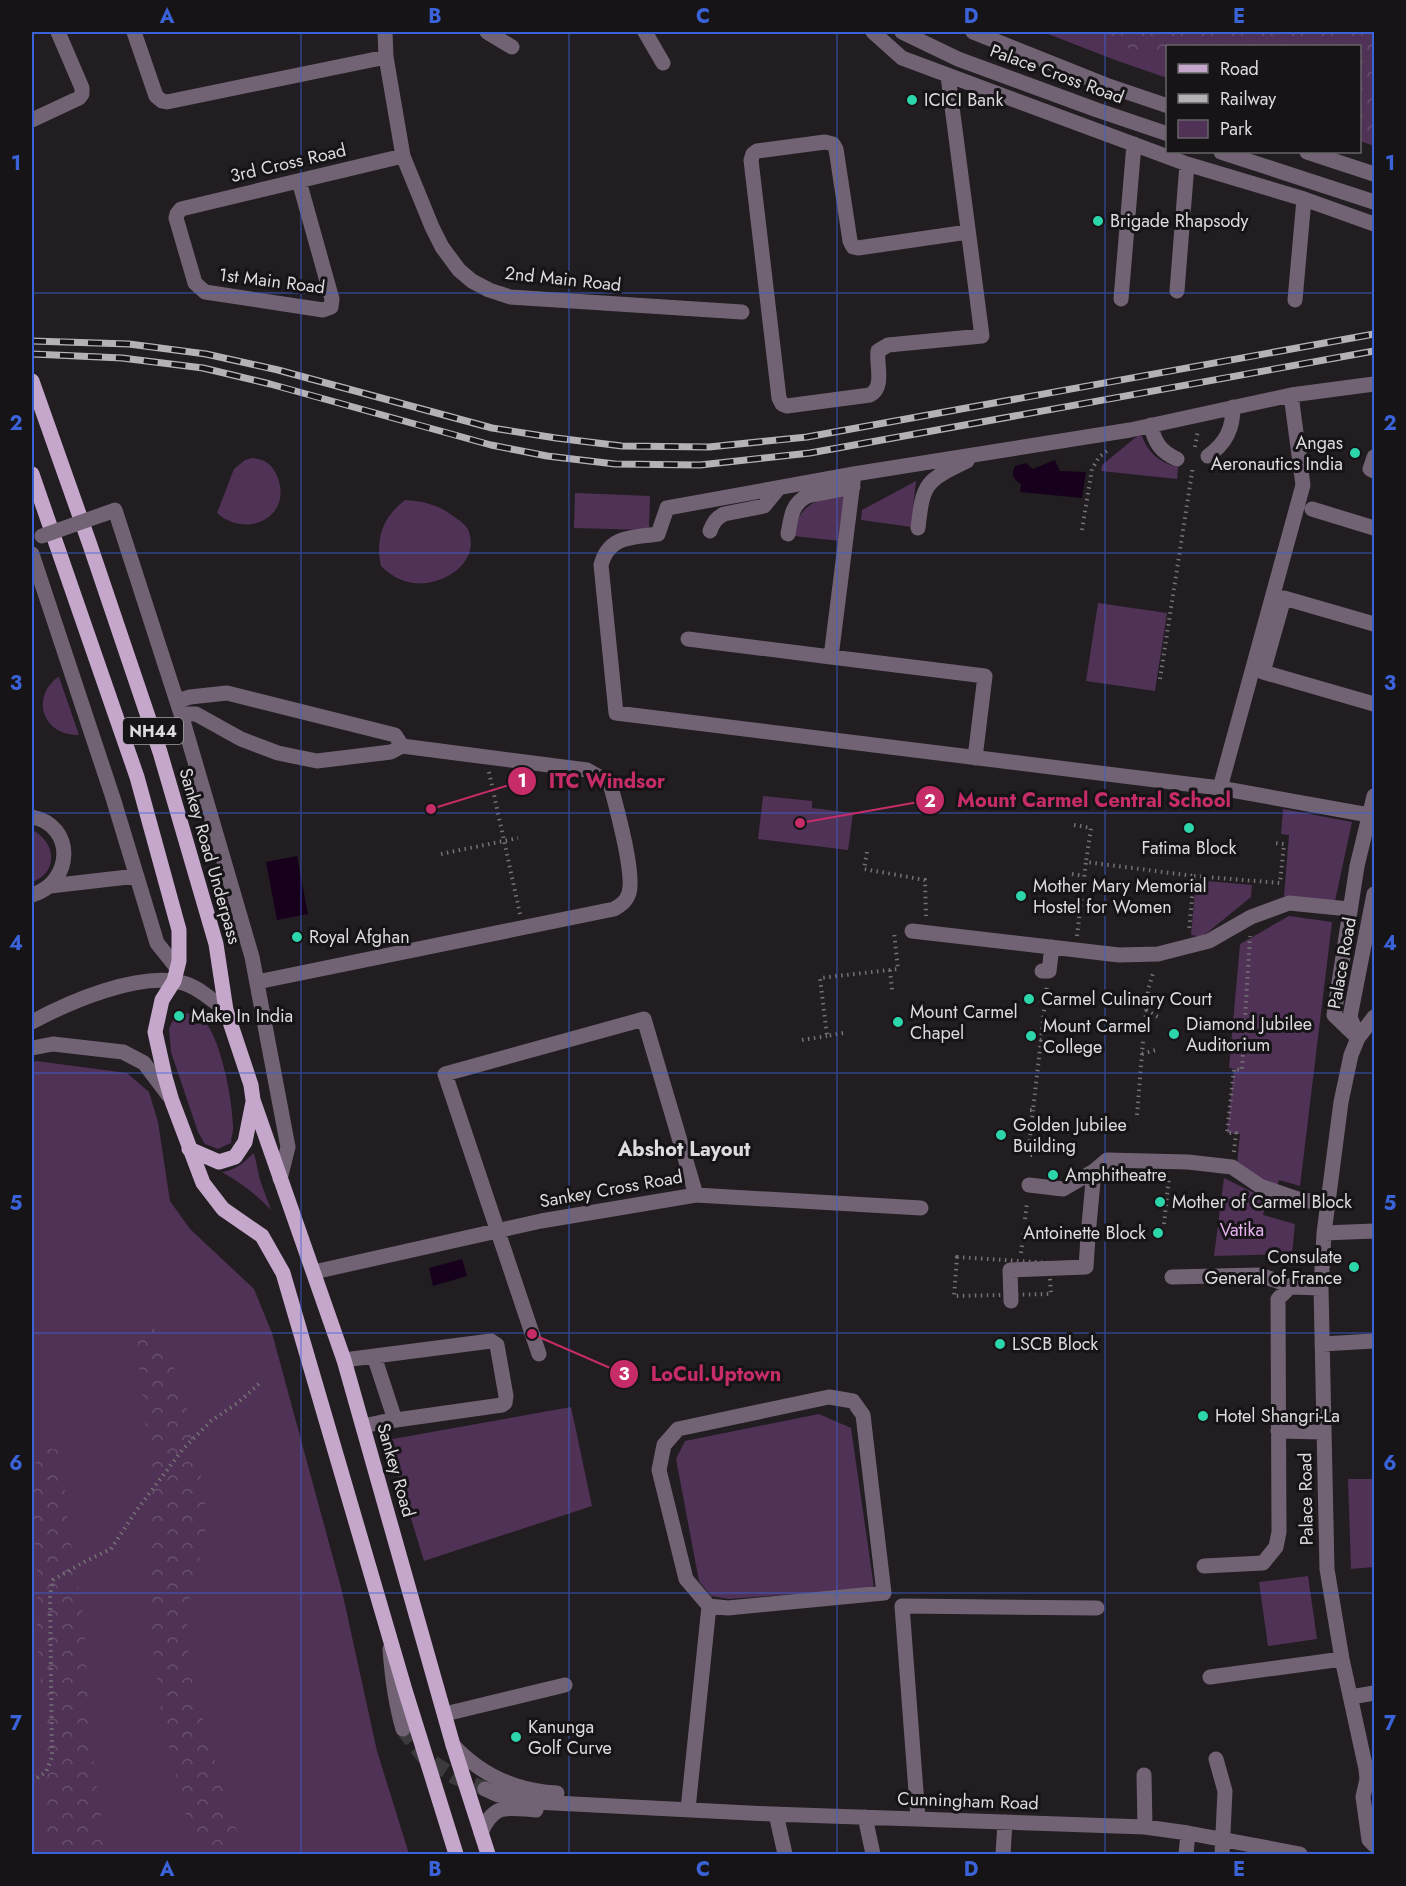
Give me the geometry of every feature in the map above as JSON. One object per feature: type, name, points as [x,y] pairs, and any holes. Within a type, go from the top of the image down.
[{"type":"main road","name":"Sankey Road Underpass","points":[[32,381],[160,752],[216,944],[226,1010]]},
{"type":"main road","name":"NH44","points":[[32,474],[137,777],[179,930],[179,961],[175,975]]},
{"type":"main road","points":[[175,975],[162,1000],[155,1032],[172,1101],[203,1183],[223,1209],[262,1236],[283,1273],[390,1639],[456,1854]]},
{"type":"main road","name":"Sankey Road","points":[[226,1010],[251,1085],[253,1100],[344,1360],[453,1745],[488,1854]]},
{"type":"main road","name":"Sankey Road","points":[[189,1149],[219,1162],[235,1156],[245,1142],[253,1100]]},
{"type":"street","points":[[32,120],[79,98],[82,94],[82,88],[58,32]]},
{"type":"street","points":[[134,32],[156,96],[167,102],[386,57]]},
{"type":"street","name":"2nd Main Road","points":[[385,32],[386,57],[403,156],[442,247],[459,270],[472,281],[510,297],[742,312]]},
{"type":"street","points":[[487,32],[512,47]]},
{"type":"street","points":[[645,32],[663,63]]},
{"type":"street","points":[[873,32],[902,58],[948,76],[1187,164],[1304,199],[1374,224]]},
{"type":"street","name":"Palace Cross Road","points":[[902,32],[958,59],[1166,134]]},
{"type":"street","name":"Palace Cross Road","points":[[973,32],[1106,85],[1166,106]]},
{"type":"street","points":[[948,76],[982,336],[888,345],[878,351],[879,384],[875,392],[870,395],[787,406],[782,404],[779,398],[751,160],[753,154],[757,151],[825,142],[833,144],[836,149],[850,241],[853,247],[968,232]]},
{"type":"street","points":[[1121,299],[1134,144]]},
{"type":"street","points":[[1224,153],[1374,202]]},
{"type":"street","points":[[1310,153],[1374,174]]},
{"type":"street","name":"3rd Cross Road","points":[[182,208],[403,156]]},
{"type":"street","points":[[1177,291],[1187,164]]},
{"type":"street","name":"1st Main Road","points":[[182,208],[176,218],[198,288],[205,292],[323,310],[329,309],[333,304],[332,299],[299,181]]},
{"type":"street","points":[[1295,300],[1304,199]]},
{"type":"street","points":[[1369,815],[1220,788],[616,713],[601,565],[604,554],[618,540],[658,534],[667,508],[778,489],[854,480],[984,453],[1130,430],[1292,395],[1374,384]]},
{"type":"street","points":[[1220,788],[1304,485],[1292,395]]},
{"type":"street","points":[[1199,455],[1218,449],[1230,430],[1233,407]]},
{"type":"street","points":[[1150,425],[1157,445],[1169,456],[1177,459]]},
{"type":"street","points":[[918,528],[921,501],[928,484],[942,473],[984,453]]},
{"type":"street","points":[[1374,457],[1370,470],[1374,471]]},
{"type":"street","points":[[788,534],[792,512],[802,498],[854,480]]},
{"type":"street","points":[[831,657],[854,480]]},
{"type":"street","points":[[710,531],[718,517],[764,506],[778,489]]},
{"type":"street","points":[[1312,509],[1374,528]]},
{"type":"street","points":[[37,538],[115,510],[179,707],[252,957],[288,1147],[280,1179]]},
{"type":"street","points":[[32,554],[113,798],[157,943],[175,975],[226,1010]]},
{"type":"street","points":[[1374,624],[1284,598],[1263,672],[1374,704]]},
{"type":"street","points":[[688,639],[985,676],[975,758]]},
{"type":"street","points":[[179,707],[190,697],[227,693],[395,735],[402,746]]},
{"type":"street","points":[[179,707],[242,739],[278,753],[317,761],[391,752],[402,746],[587,770],[610,783],[625,844],[630,878],[630,892],[624,903],[614,909],[257,982]]},
{"type":"street","points":[[1374,796],[1357,866],[1334,1015],[1358,1038],[1374,1035]]},
{"type":"street","points":[[32,817],[46,823],[54,830],[64,849],[62,870],[50,886]]},
{"type":"street","points":[[32,895],[50,886],[137,876]]},
{"type":"street","name":"Palace Road","points":[[1358,1038],[1350,1017],[1374,894]]},
{"type":"street","points":[[919,932],[1119,955],[1158,954],[1209,941],[1251,917],[1289,903],[1350,909]]},
{"type":"street","points":[[1042,971],[1049,971],[1052,947]]},
{"type":"street","points":[[35,1018],[75,1000],[142,981],[175,975]]},
{"type":"street","name":"Palace Road","points":[[1374,1017],[1358,1038],[1351,1055],[1341,1102],[1324,1233],[1321,1288],[1327,1569],[1342,1659],[1371,1783],[1363,1797],[1369,1840],[1374,1845]]},
{"type":"street","points":[[539,1354],[445,1074],[644,1018],[696,1195]]},
{"type":"street","points":[[32,1048],[53,1044],[123,1052],[144,1063],[172,1101]]},
{"type":"street","points":[[1029,1185],[1063,1189],[1094,1171],[1107,1160],[1188,1162],[1232,1167],[1260,1186],[1298,1199],[1328,1204]]},
{"type":"street","points":[[1011,1301],[1010,1270],[1086,1267],[1094,1171]]},
{"type":"street","name":"Sankey Cross Road","points":[[314,1272],[540,1221],[696,1195],[921,1208]]},
{"type":"street","points":[[1324,1233],[1374,1231]]},
{"type":"street","points":[[1172,1277],[1252,1275],[1269,1277],[1290,1287],[1321,1288]]},
{"type":"street","points":[[1204,1566],[1263,1563],[1276,1547],[1280,1532],[1278,1299],[1290,1287]]},
{"type":"street","points":[[344,1360],[491,1341],[497,1345],[506,1396],[505,1403],[502,1405],[363,1426]]},
{"type":"street","points":[[1322,1344],[1374,1341]]},
{"type":"street","points":[[374,1356],[395,1420]]},
{"type":"street","points":[[682,1808],[709,1606],[686,1579],[659,1470],[664,1445],[678,1429],[829,1397],[853,1401],[863,1415],[884,1593],[728,1608],[709,1606]]},
{"type":"street","points":[[1278,1431],[1324,1432]]},
{"type":"street","points":[[918,1818],[902,1606],[1098,1608]]},
{"type":"street","points":[[390,1639],[396,1705],[403,1729]]},
{"type":"street","points":[[1210,1677],[1342,1659]]},
{"type":"street","points":[[445,1714],[565,1685]]},
{"type":"street","points":[[1351,1697],[1374,1693]]},
{"type":"street","points":[[453,1745],[463,1757],[491,1775],[508,1784],[525,1789],[543,1793],[625,1798],[682,1808]]},
{"type":"street","points":[[1216,1760],[1225,1791],[1222,1847]]},
{"type":"street","points":[[1144,1775],[1145,1827]]},
{"type":"street","name":"Cunningham Road","points":[[484,1789],[498,1795],[535,1802],[780,1814],[1145,1827],[1188,1833],[1222,1847],[1300,1854]]},
{"type":"street","points":[[481,1833],[491,1815],[502,1808],[625,1814],[682,1808]]},
{"type":"street","points":[[780,1814],[785,1854]]},
{"type":"street","points":[[780,1814],[793,1854]]},
{"type":"street","points":[[865,1817],[873,1854]]},
{"type":"street","points":[[1003,1854],[1005,1822]]},
{"type":"street","points":[[1186,1854],[1188,1833]]},
{"type":"path","points":[[1160,679],[1199,455],[1200,415]]},
{"type":"path","points":[[1082,530],[1092,468],[1095,462],[1130,430]]},
{"type":"path","points":[[485,757],[523,928]]},
{"type":"path","points":[[1074,825],[1091,828],[1075,950]]},
{"type":"path","points":[[441,855],[519,838]]},
{"type":"path","points":[[1086,862],[1280,884],[1284,844],[1274,843]]},
{"type":"path","points":[[827,1036],[820,978],[898,969],[894,929],[919,932],[925,880],[864,869],[867,852]]},
{"type":"path","points":[[1072,874],[1084,876]]},
{"type":"path","points":[[1187,946],[1194,876]]},
{"type":"path","points":[[1232,1167],[1236,1133],[1227,1133],[1234,1069],[1242,1070],[1251,917]]},
{"type":"path","points":[[1145,1023],[1148,990],[1158,954]]},
{"type":"path","points":[[890,970],[892,990]]},
{"type":"path","points":[[1032,1155],[1029,1155],[1031,1110],[1041,1040],[1042,1000]]},
{"type":"path","points":[[1146,1010],[1158,1017]]},
{"type":"path","points":[[1132,1031],[1138,1032]]},
{"type":"path","points":[[802,1040],[843,1033]]},
{"type":"path","points":[[1034,1039],[1041,1040]]},
{"type":"path","points":[[1137,1115],[1143,1041]]},
{"type":"path","points":[[1142,1054],[1155,1050]]},
{"type":"path","points":[[1164,1224],[1168,1181]]},
{"type":"path","points":[[1025,1219],[1027,1203]]},
{"type":"path","points":[[1020,1261],[1024,1230]]},
{"type":"path","points":[[32,1781],[46,1772],[52,1757],[50,1594],[53,1580],[111,1549],[136,1511],[183,1449],[211,1421],[239,1402],[262,1381]]},
{"type":"green space","points":[[1043,32],[1374,32],[1374,146],[1361,141],[1361,45],[1166,45],[1166,78]]},
{"type":"green space","points":[[1089,32],[1374,32],[1374,135],[1361,129],[1361,45],[1166,45],[1166,65]]},
{"type":"green space","points":[[1141,433],[1146,446],[1154,455],[1178,467],[1177,479],[1101,471],[1102,465]]},
{"type":"green space","points":[[252,458],[268,463],[275,472],[281,490],[279,502],[265,520],[254,524],[229,521],[217,513],[234,469],[245,460]]},
{"type":"green space","points":[[916,481],[911,527],[861,520],[862,510]]},
{"type":"green space","points":[[575,493],[650,496],[649,530],[574,528]]},
{"type":"green space","points":[[846,494],[840,541],[794,536],[800,516],[810,505]]},
{"type":"green space","points":[[405,500],[436,506],[448,512],[466,527],[471,544],[469,554],[455,571],[435,581],[413,583],[395,577],[381,566],[379,546],[382,529],[391,514]]},
{"type":"green space","points":[[1098,603],[1167,613],[1155,691],[1086,681]]},
{"type":"green space","points":[[58,677],[79,735],[67,734],[57,729],[49,723],[44,714],[44,695]]},
{"type":"green space","points":[[763,796],[812,801],[812,808],[853,813],[848,850],[758,839]]},
{"type":"green space","points":[[1283,809],[1352,822],[1335,901],[1284,896],[1289,835],[1281,834]]},
{"type":"green space","points":[[32,830],[46,842],[51,857],[47,872],[32,882]]},
{"type":"green space","points":[[1196,880],[1252,885],[1251,897],[1202,937],[1191,935]]},
{"type":"green space","points":[[1289,916],[1332,922],[1300,1186],[1279,1180],[1277,1186],[1261,1180],[1237,1164],[1240,1134],[1227,1133],[1234,1069],[1229,1068],[1240,944]]},
{"type":"green space","points":[[185,1013],[198,1015],[207,1024],[224,1068],[231,1103],[233,1131],[231,1143],[218,1149],[205,1144],[198,1132],[171,1052],[169,1029],[175,1015]]},
{"type":"green space","points":[[36,1061],[127,1073],[149,1092],[158,1122],[170,1201],[190,1229],[254,1289],[272,1333],[342,1591],[377,1751],[409,1854],[32,1854],[32,1064]]},
{"type":"green space","points":[[254,1153],[260,1180],[271,1210],[248,1189],[222,1172],[236,1167]]},
{"type":"green space","name":"Vatika","points":[[1224,1178],[1266,1199],[1263,1215],[1295,1224],[1292,1254],[1214,1256]]},
{"type":"green space","points":[[152,1325],[171,1359],[195,1434],[205,1505],[205,1543],[193,1576],[187,1613],[188,1666],[224,1794],[245,1854],[196,1854],[163,1724],[150,1630],[149,1452],[138,1355],[138,1335]]},
{"type":"green space","points":[[571,1407],[592,1506],[424,1561],[387,1440]]},
{"type":"green space","points":[[819,1414],[851,1428],[874,1588],[729,1599],[711,1596],[699,1581],[676,1459],[685,1441]]},
{"type":"green space","points":[[43,1448],[61,1450],[68,1525],[84,1624],[90,1737],[106,1854],[46,1854],[43,1841],[43,1711],[37,1633],[38,1577],[32,1518],[32,1471]]},
{"type":"green space","points":[[1348,1479],[1374,1479],[1374,1567],[1351,1569]]},
{"type":"green space","points":[[1308,1576],[1317,1639],[1268,1646],[1259,1582]]},
{"type":"shaded area","points":[[1055,460],[1060,471],[1086,472],[1082,498],[1020,492],[1021,484],[1016,481],[1013,474],[1015,466],[1026,463],[1033,469]]},
{"type":"shaded area","points":[[297,856],[308,914],[277,920],[266,862]]},
{"type":"shaded area","points":[[462,1259],[467,1276],[433,1286],[429,1268]]},
{"type":"tunnel","points":[[403,1729],[423,1756],[455,1777],[485,1789]]},
{"type":"railway","points":[[32,341],[129,344],[206,354],[278,370],[492,428],[622,446],[709,447],[807,437],[1374,334]]},
{"type":"railway","points":[[32,354],[122,358],[203,368],[270,384],[491,445],[547,456],[615,464],[700,465],[810,453],[1374,351]]},
{"type":"place","name":"ICICI Bank","points":[[912,100]]},
{"type":"place","name":"Brigade Rhapsody","points":[[1098,221]]},
{"type":"place","name":"Angas Aeronautics India","points":[[1355,453]]},
{"type":"place","name":"ITC Windsor","points":[[431,809]]},
{"type":"place","name":"Mount Carmel Central School","points":[[800,823]]},
{"type":"place","name":"Fatima Block","points":[[1189,828]]},
{"type":"place","name":"Mother Mary Memorial Hostel for Women","points":[[1021,896]]},
{"type":"place","name":"Royal Afghan","points":[[297,937]]},
{"type":"place","name":"Carmel Culinary Court","points":[[1029,999]]},
{"type":"place","name":"Make In India","points":[[179,1016]]},
{"type":"place","name":"Mount Carmel Chapel","points":[[898,1022]]},
{"type":"place","name":"Diamond Jubilee Auditorium","points":[[1174,1034]]},
{"type":"place","name":"Mount Carmel College","points":[[1031,1036]]},
{"type":"place","name":"Golden Jubilee Building","points":[[1001,1135]]},
{"type":"place","name":"Amphitheatre","points":[[1053,1175]]},
{"type":"place","name":"Mother of Carmel Block","points":[[1160,1202]]},
{"type":"place","name":"Antoinette Block","points":[[1158,1233]]},
{"type":"place","name":"Consulate General of France","points":[[1354,1267]]},
{"type":"place","name":"LoCul.Uptown","points":[[532,1334]]},
{"type":"place","name":"LSCB Block","points":[[1000,1344]]},
{"type":"place","name":"Hotel Shangri-La","points":[[1203,1416]]},
{"type":"place","name":"Kanunga Golf Curve","points":[[516,1737]]},
{"type":"district","name":"Abshot Layout","points":[[684,1149]]}]
